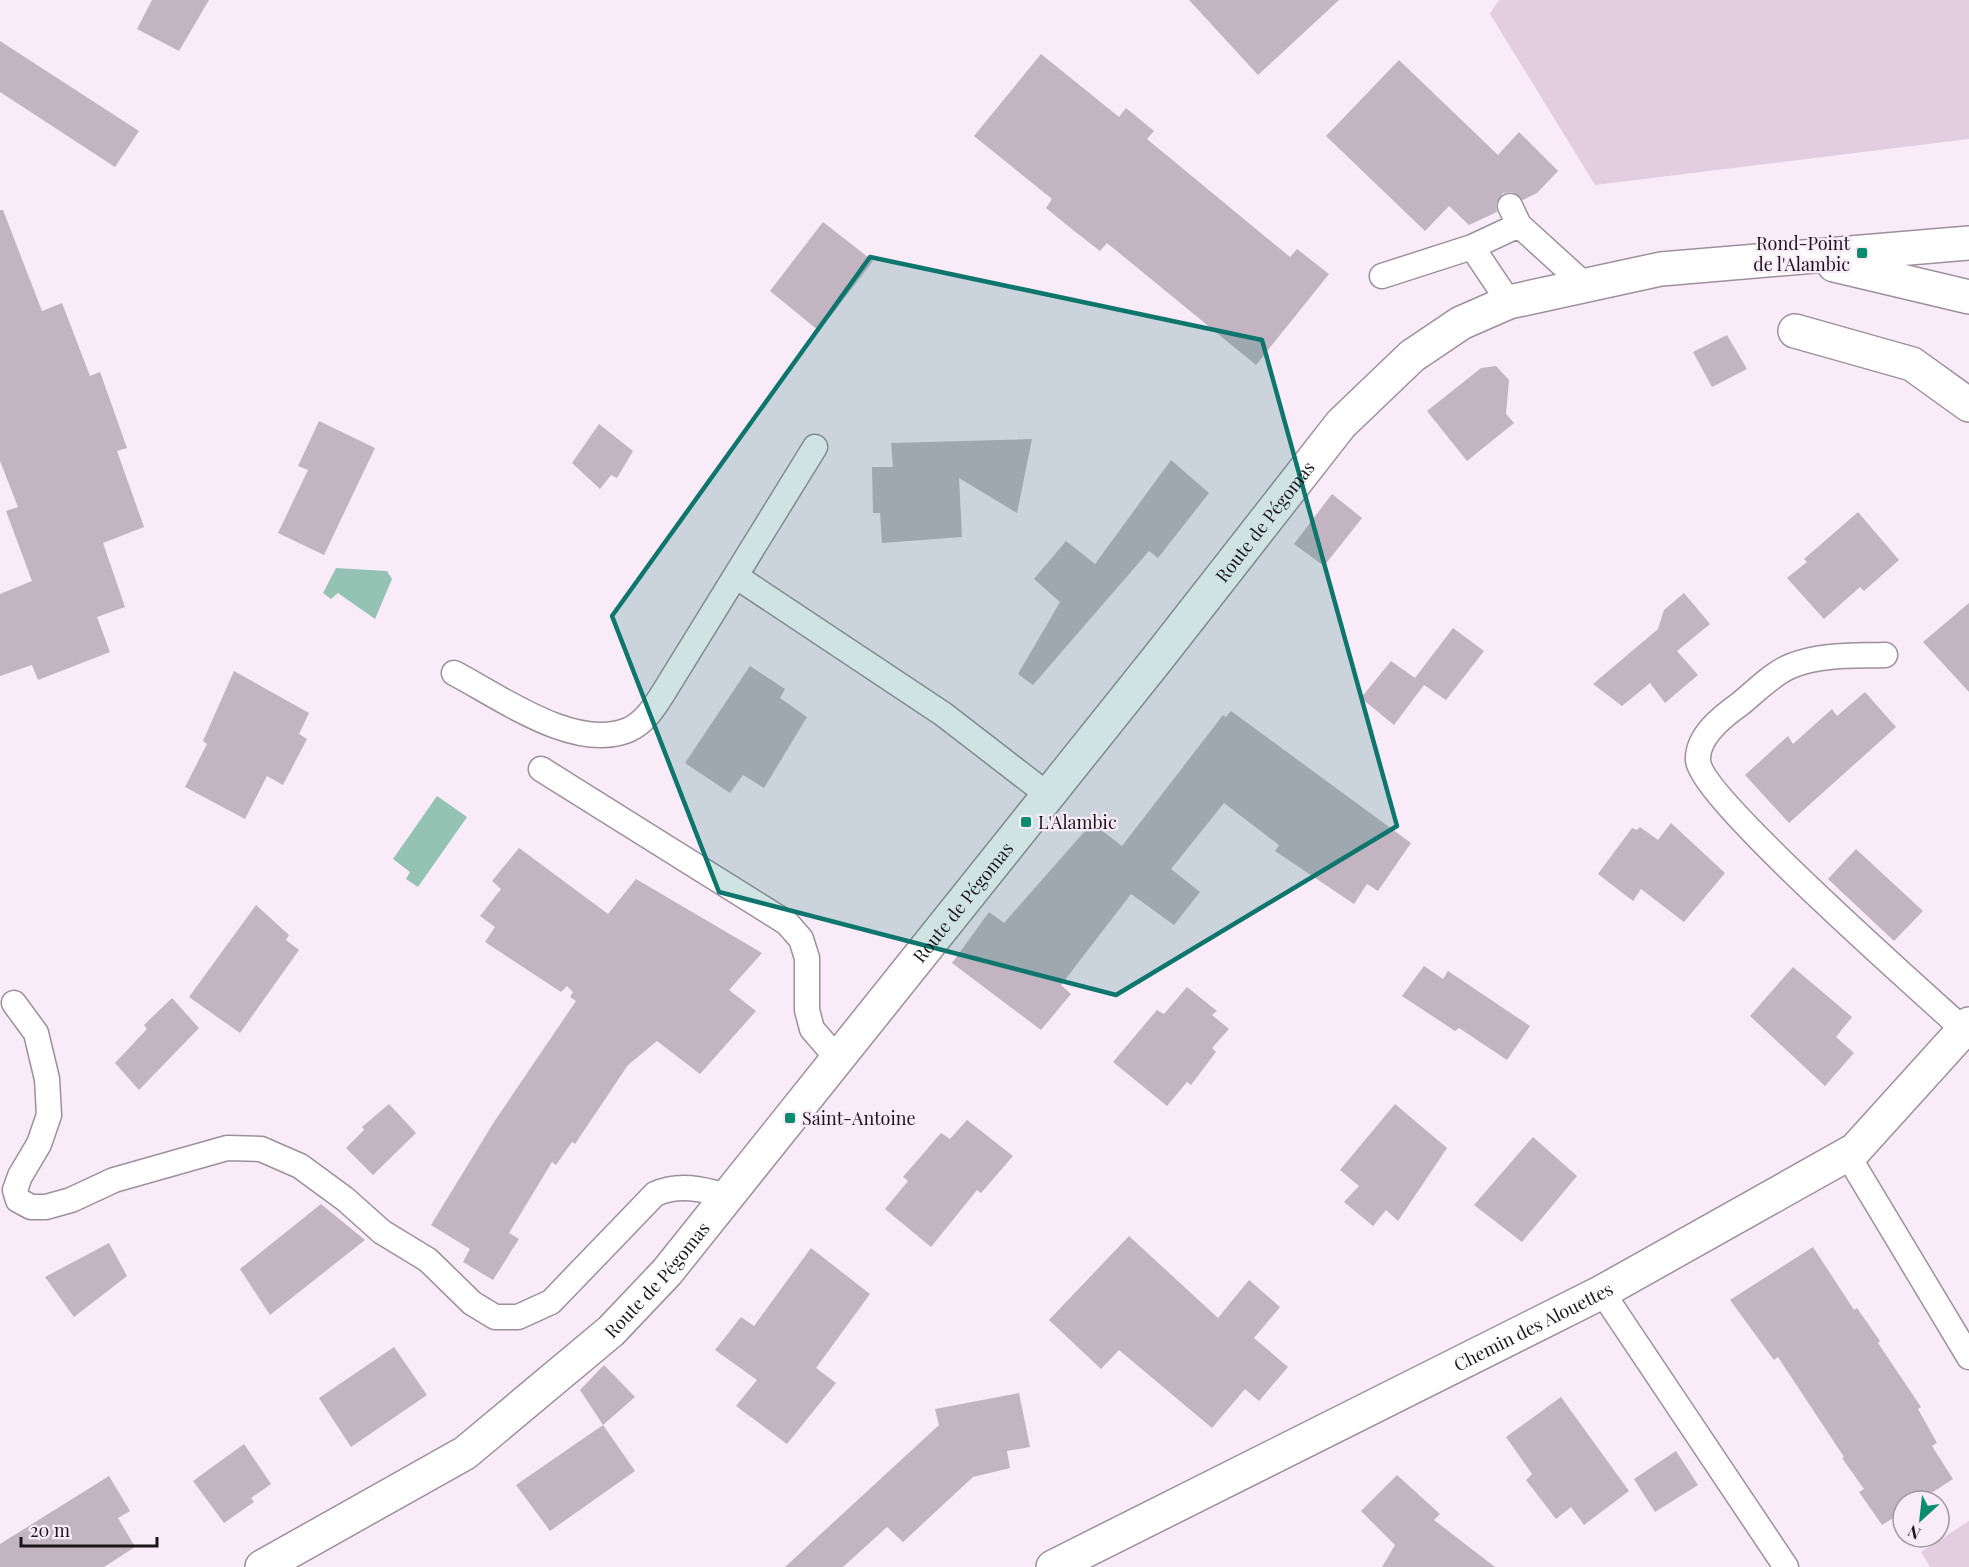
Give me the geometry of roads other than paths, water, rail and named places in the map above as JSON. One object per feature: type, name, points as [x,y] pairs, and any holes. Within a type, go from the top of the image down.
[{"type":"main road","name":"Route de Pégomas","points":[[262,1567],[465,1452],[610,1330],[667,1272],[1341,424],[1412,356],[1461,323],[1509,302],[1661,269],[1969,243]]},
{"type":"main road","points":[[1806,258],[1969,297]]},
{"type":"main road","points":[[1796,331],[1912,364],[1969,405]]},
{"type":"main road","name":"Chemin des Alouettes","points":[[1053,1567],[1602,1292],[1855,1150],[1967,1027]]},
{"type":"lane","points":[[1382,276],[1472,247],[1514,216],[1585,285]]},
{"type":"lane","points":[[1472,247],[1509,302]]},
{"type":"lane","points":[[454,673],[544,722],[577,733],[603,736],[628,730],[646,718],[737,577],[815,447]]},
{"type":"lane","points":[[737,577],[942,714],[1048,795]]},
{"type":"lane","points":[[1885,655],[1820,658],[1789,666],[1717,721],[1697,758],[1699,770],[1710,786],[1782,861],[1967,1027]]},
{"type":"lane","points":[[541,769],[787,923],[801,939],[807,958],[807,1010],[812,1029],[837,1058]]},
{"type":"lane","points":[[14,1003],[36,1033],[47,1079],[49,1114],[39,1144],[20,1176],[15,1190],[18,1200],[31,1207],[46,1207],[70,1200],[114,1180],[227,1148],[261,1149],[300,1166],[345,1199],[382,1232],[428,1260],[472,1303],[495,1317],[518,1317],[551,1302],[655,1194],[671,1187],[701,1189],[727,1196]]},
{"type":"lane","points":[[1847,1154],[1969,1357]]},
{"type":"lane","points":[[1602,1292],[1786,1567]]},
{"type":"place","name":"Rond-Point de l'Alambic","points":[[1862,253]]},
{"type":"place","name":"L'Alambic","points":[[1026,822]]},
{"type":"place","name":"Saint-Antoine","points":[[790,1118]]}]
